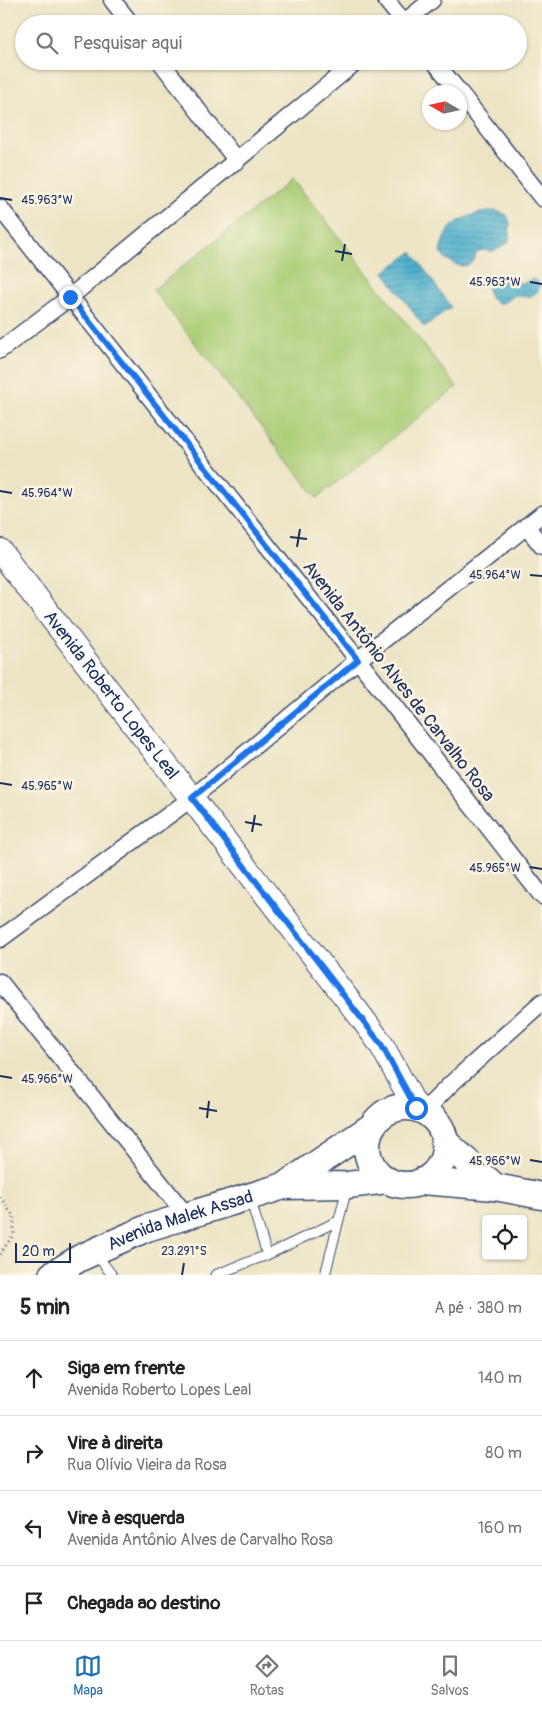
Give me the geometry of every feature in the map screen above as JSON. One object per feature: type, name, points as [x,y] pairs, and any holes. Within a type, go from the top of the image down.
[{"type":"main road","points":[[348,1185],[365,1131],[379,1117],[390,1110],[402,1107],[420,1110],[434,1119],[441,1129],[444,1153],[440,1164],[432,1174],[422,1181]]},
{"type":"main road","points":[[365,1131],[370,1163],[377,1173],[387,1180],[405,1184],[422,1181],[495,1187],[542,1196]]},
{"type":"main road","name":"Avenida Malek Assad","points":[[52,1275],[94,1252],[147,1228],[186,1215],[250,1198],[284,1186],[365,1131]]},
{"type":"main road","points":[[444,1141],[495,1187]]},
{"type":"main road","name":"Avenida Malek Assad","points":[[284,1186],[348,1185],[387,1180]]},
{"type":"street","points":[[112,0],[124,15]]},
{"type":"street","points":[[386,0],[397,15]]},
{"type":"street","points":[[413,15],[432,0]]},
{"type":"street","points":[[167,70],[236,161]]},
{"type":"street","points":[[0,350],[70,297],[346,70]]},
{"type":"street","points":[[441,70],[453,85]]},
{"type":"street","points":[[467,103],[542,198]]},
{"type":"street","name":"Avenida Antônio Alves de Carvalho Rosa","points":[[0,208],[358,660],[542,896]]},
{"type":"street","points":[[0,939],[192,798],[358,660],[542,514]]},
{"type":"street","points":[[526,526],[542,546]]},
{"type":"street","name":"Avenida Roberto Lopes Leal","points":[[0,551],[381,1044],[420,1110]]},
{"type":"street","points":[[0,982],[186,1215]]},
{"type":"street","points":[[420,1110],[542,1002]]},
{"type":"lane","points":[[325,1275],[348,1185]]},
{"type":"lane","points":[[250,1198],[267,1255]]},
{"type":"lane","points":[[215,1275],[267,1255],[338,1221]]},
{"type":"lane","points":[[94,1252],[112,1275]]},
{"type":"path","points":[[0,1197],[14,1217],[14,1234],[0,1254]]},
{"type":"green space","points":[[293,179],[457,387],[317,498],[153,290]]},
{"type":"water","points":[[487,211],[497,211],[507,215],[510,222],[509,242],[491,251],[483,250],[476,253],[474,260],[465,266],[452,263],[440,253],[445,235],[455,224],[469,216]]},
{"type":"water","points":[[412,252],[451,307],[424,327],[384,272]]},
{"type":"water","points":[[497,276],[510,277],[520,283],[532,279],[537,281],[540,286],[533,295],[523,297],[515,295],[507,301],[498,304],[490,298],[487,289],[491,281]]},
{"type":"route","points":[[70,297],[358,660],[192,798],[381,1044],[416,1108]]}]
